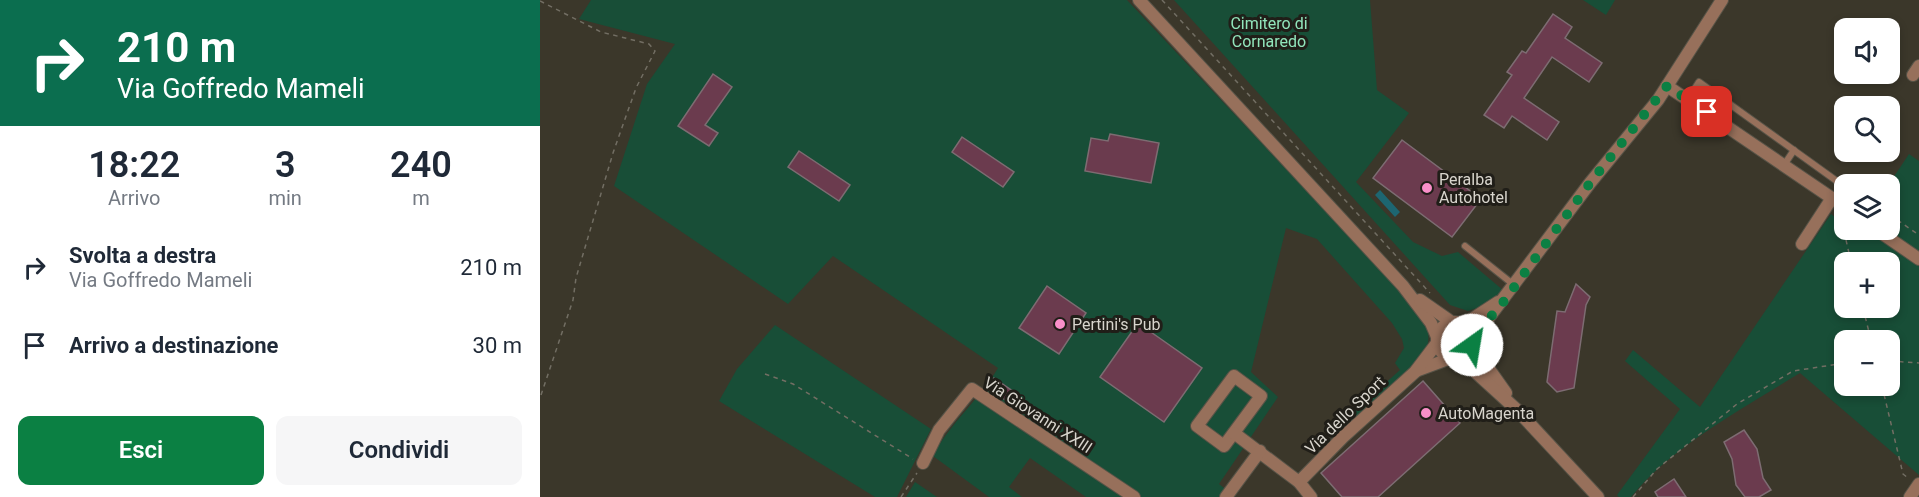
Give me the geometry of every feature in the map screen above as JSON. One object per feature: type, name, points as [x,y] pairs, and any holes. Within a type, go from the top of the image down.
[{"type":"street","points":[[1139,0],[1403,286],[1428,318],[1442,353],[1472,369],[1516,409],[1598,497]]},
{"type":"street","points":[[1452,358],[1465,355],[1504,298],[1667,86],[1722,0]]},
{"type":"street","points":[[1667,86],[1832,198],[1802,244]]},
{"type":"street","points":[[1891,240],[1919,259]]},
{"type":"street","points":[[1403,286],[1435,312],[1468,329],[1472,343],[1516,409]]},
{"type":"street","points":[[1437,340],[1443,327],[1472,319],[1504,298]]},
{"type":"street","name":"Via dello Sport","points":[[1299,482],[1343,436],[1415,372],[1437,340]]},
{"type":"street","name":"Via dello Sport","points":[[1415,372],[1452,358]]},
{"type":"street","points":[[1234,376],[1261,396],[1234,433],[1224,446],[1197,426],[1234,376]]},
{"type":"street","name":"Via Giovanni XXIII","points":[[923,463],[939,430],[972,389],[1134,497]]},
{"type":"street","points":[[1234,433],[1299,482],[1311,497]]},
{"type":"street","points":[[1226,497],[1260,451]]},
{"type":"lane","points":[[1688,99],[1700,82],[1834,179]]},
{"type":"lane","points":[[1784,165],[1794,150]]},
{"type":"lane","points":[[1465,246],[1515,285]]},
{"type":"path","points":[[1161,0],[1434,297]]},
{"type":"path","points":[[540,1],[612,36],[649,44],[655,51],[636,88],[613,153],[576,278],[573,300],[540,398]]},
{"type":"path","points":[[1900,222],[1919,235]]},
{"type":"path","points":[[1900,361],[1919,363]]},
{"type":"path","points":[[1633,497],[1657,469],[1737,404],[1793,371],[1834,365]]},
{"type":"path","points":[[765,374],[793,384],[908,458],[923,463],[901,497]]},
{"type":"path","points":[[1884,396],[1903,474],[1914,492]]},
{"type":"green space","points":[[591,0],[1127,0],[1417,309],[1427,327],[1427,348],[1421,359],[1346,428],[1341,423],[1400,370],[1395,363],[1404,348],[1402,339],[1392,323],[1317,239],[1286,228],[1251,372],[1278,397],[1219,484],[1233,495],[1232,497],[1086,497],[1030,458],[1009,487],[1022,497],[989,497],[933,456],[998,368],[833,256],[788,304],[614,186],[647,84],[675,44],[579,19]]},
{"type":"green space","name":"Cimitero di Cornaredo","points":[[1174,0],[1370,0],[1377,90],[1409,113],[1356,182],[1413,242],[1442,256],[1458,252],[1504,291],[1482,310],[1477,308],[1468,311],[1450,305]]},
{"type":"green space","points":[[1583,0],[1615,0],[1606,15]]},
{"type":"green space","points":[[1909,154],[1919,161],[1919,475],[1800,373],[1688,445],[1647,479],[1631,497],[1619,497],[1617,495],[1680,409],[1625,361],[1633,350],[1700,407],[1831,214],[1834,216],[1834,240],[1900,240],[1900,174],[1896,174]]},
{"type":"green space","points":[[775,325],[931,429],[897,497],[875,497],[719,401],[737,369]]},
{"type":"green space","points":[[915,482],[937,497],[906,497]]},
{"type":"water","points":[[1380,190],[1400,212],[1395,217],[1375,195]]},
{"type":"building","points":[[1553,14],[1572,27],[1565,38],[1602,63],[1589,82],[1552,57],[1524,98],[1559,122],[1547,140],[1512,116],[1504,128],[1484,115],[1512,75],[1507,72],[1522,51],[1526,53]]},
{"type":"building","points":[[713,74],[732,87],[705,125],[718,133],[709,146],[678,126]]},
{"type":"building","points":[[1110,134],[1159,143],[1151,183],[1085,171],[1091,138],[1108,141]]},
{"type":"building","points":[[962,137],[1014,172],[1003,187],[952,152]]},
{"type":"building","name":"Peralba Autohotel","points":[[1402,140],[1481,199],[1452,237],[1373,178]]},
{"type":"building","points":[[799,151],[850,185],[839,201],[788,167]]},
{"type":"building","points":[[1576,284],[1590,297],[1586,305],[1574,388],[1557,392],[1547,382],[1557,311],[1565,312]]},
{"type":"building","points":[[1047,286],[1086,313],[1059,354],[1019,328]]},
{"type":"building","points":[[1138,323],[1202,368],[1164,422],[1100,377]]},
{"type":"building","points":[[994,378],[1017,394],[1010,403],[987,388]]},
{"type":"building","points":[[1423,381],[1460,423],[1378,497],[1342,497],[1321,473]]},
{"type":"building","points":[[1744,430],[1757,449],[1763,478],[1771,490],[1759,497],[1745,497],[1736,485],[1732,459],[1724,442]]},
{"type":"building","points":[[1674,479],[1686,497],[1658,497],[1655,492]]},
{"type":"place","name":"Peralba Autohotel","points":[[1427,188]]},
{"type":"place","name":"Pertini's Pub","points":[[1060,324]]},
{"type":"place","name":"AutoMagenta","points":[[1426,413]]},
{"type":"route","points":[[1472,345],[1472,340],[1480,328],[1499,308],[1504,298],[1590,183],[1667,86],[1707,112]]}]
